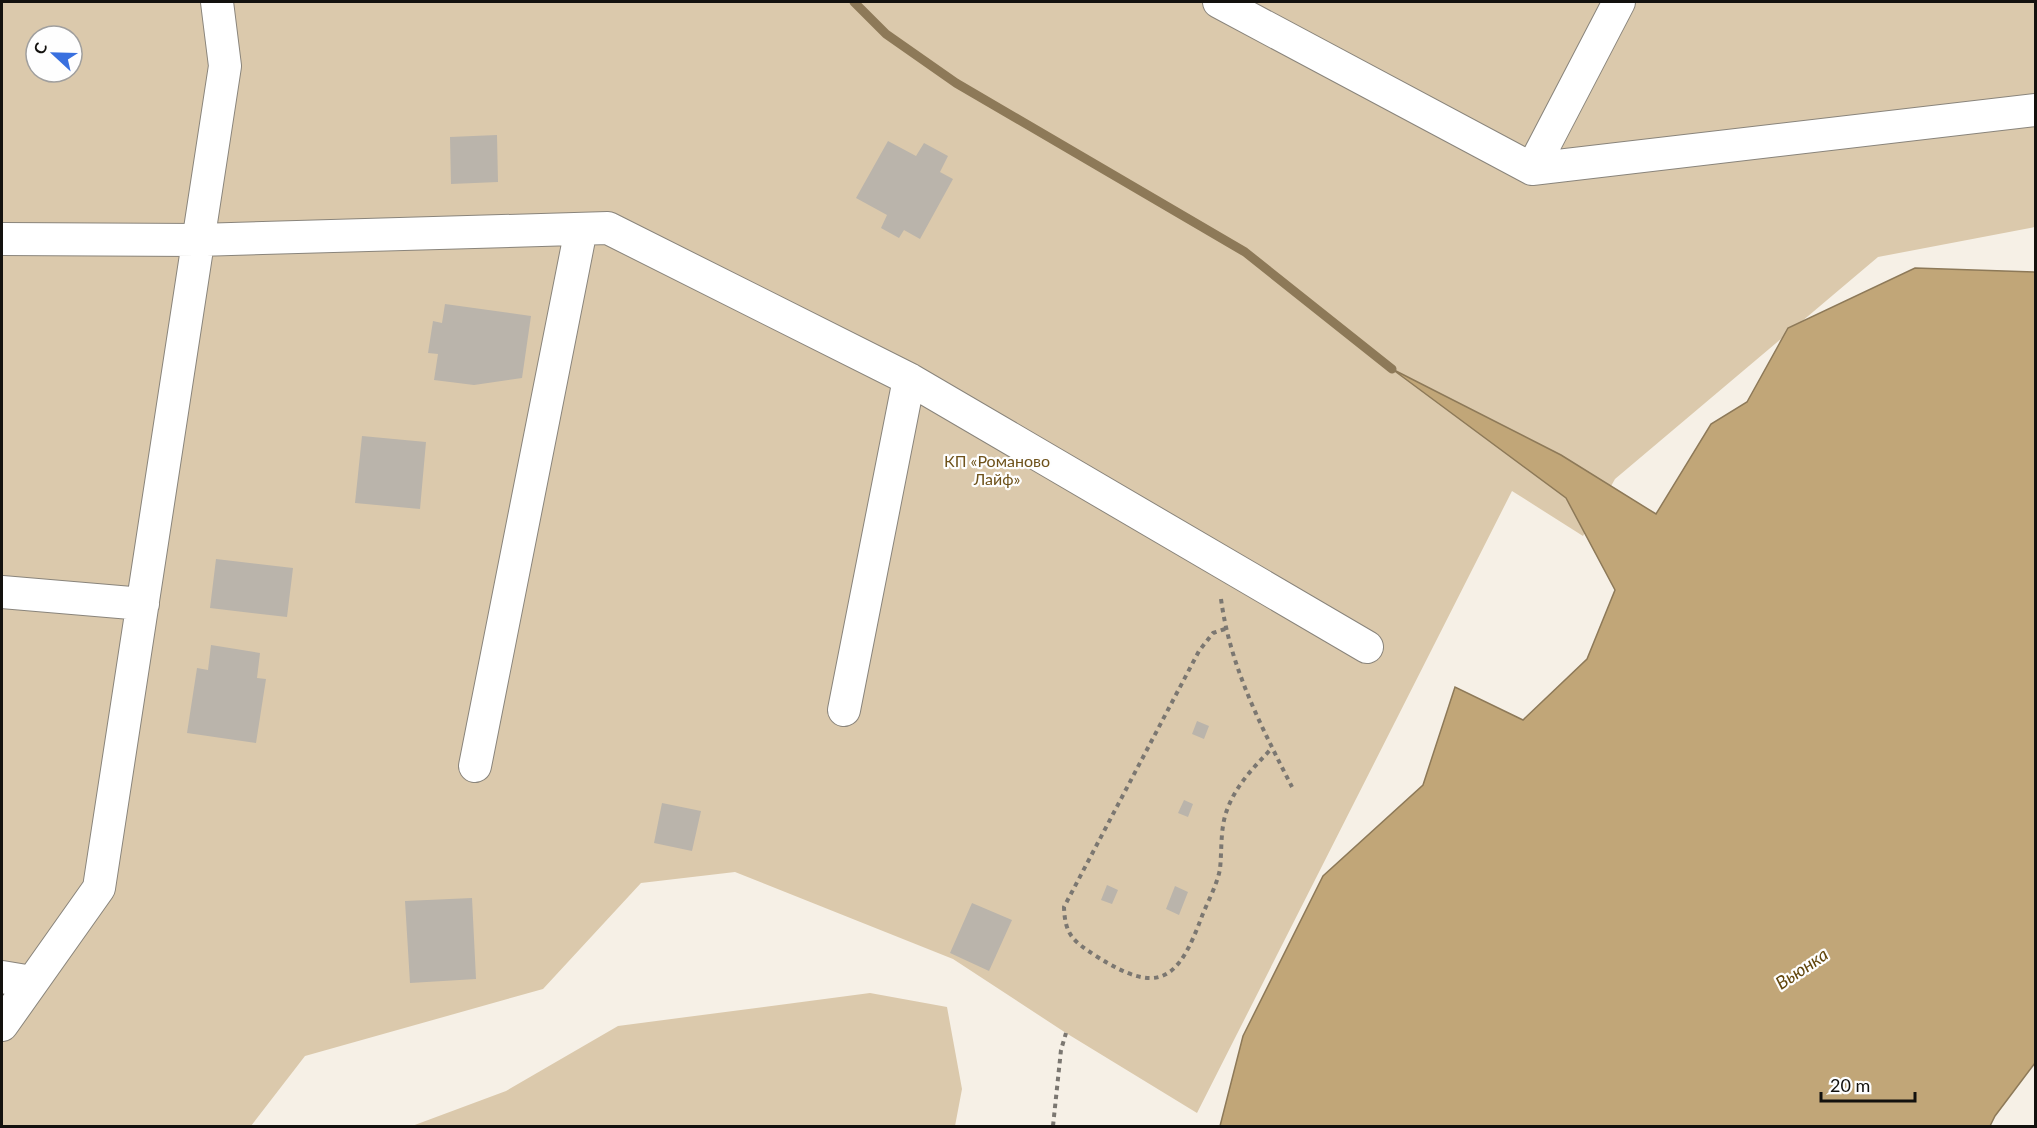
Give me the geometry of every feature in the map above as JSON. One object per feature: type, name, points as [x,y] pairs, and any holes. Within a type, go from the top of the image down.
[{"type":"street","points":[[2,1025],[99,888],[225,66],[217,2]]},
{"type":"street","points":[[1219,2],[1532,169],[2036,110]]},
{"type":"street","points":[[1532,169],[1619,2]]},
{"type":"street","points":[[2,239],[198,240],[608,228],[909,379],[1367,647]]},
{"type":"street","points":[[475,766],[581,229]]},
{"type":"street","points":[[844,710],[909,379]]},
{"type":"street","points":[[2,592],[143,604]]},
{"type":"street","points":[[2,977],[32,982]]},
{"type":"path","points":[[1222,562],[1218,579],[1225,629],[1248,701],[1292,787]]},
{"type":"path","points":[[1225,629],[1213,633],[1199,651],[1068,898],[1064,907],[1064,928],[1078,945],[1115,969],[1141,979],[1166,975],[1181,964],[1219,873],[1226,812],[1242,780],[1272,748]]},
{"type":"path","points":[[1053,1126],[1061,1050],[1066,1033]]},
{"type":"green space","name":"КП «Романово Лайф»","points":[[2,2],[2035,2],[2035,227],[1878,257],[1615,479],[1583,536],[1512,491],[1197,1113],[1066,1033],[953,959],[735,872],[641,883],[543,989],[305,1056],[251,1126],[2,1126]]},
{"type":"green space","points":[[870,993],[947,1007],[962,1089],[955,1126],[412,1126],[506,1091],[618,1026]]},
{"type":"water","name":"Вьюнка","points":[[1915,268],[2035,272],[2035,1063],[1990,1126],[1220,1126],[1243,1036],[1323,876],[1423,785],[1455,687],[1523,720],[1587,659],[1615,590],[1566,498],[1392,369],[1561,455],[1656,514],[1711,424],[1747,402],[1788,328]]},
{"type":"building","points":[[497,135],[498,182],[451,184],[450,137]]},
{"type":"building","points":[[888,141],[916,156],[924,143],[948,156],[940,172],[953,179],[920,239],[904,230],[899,238],[881,228],[887,215],[856,198]]},
{"type":"building","points":[[445,304],[531,316],[522,378],[474,385],[434,380],[438,354],[428,353],[433,321],[442,323]]},
{"type":"building","points":[[362,436],[426,442],[420,509],[355,503]]},
{"type":"building","points":[[216,559],[293,568],[287,617],[210,608]]},
{"type":"building","points":[[211,645],[260,653],[257,678],[266,679],[256,743],[187,733],[197,668],[208,670]]},
{"type":"building","points":[[1197,721],[1209,726],[1204,739],[1192,734]]},
{"type":"building","points":[[1184,800],[1193,804],[1188,817],[1178,813]]},
{"type":"building","points":[[662,803],[701,811],[692,851],[654,843]]},
{"type":"building","points":[[1107,885],[1118,890],[1112,904],[1101,900]]},
{"type":"building","points":[[1175,886],[1188,892],[1179,915],[1166,909]]},
{"type":"building","points":[[472,898],[476,979],[410,983],[405,901]]},
{"type":"building","points":[[972,903],[1012,920],[989,971],[950,953]]},
{"type":"waterway","points":[[854,2],[886,34],[956,83],[1245,252],[1392,369]]}]
